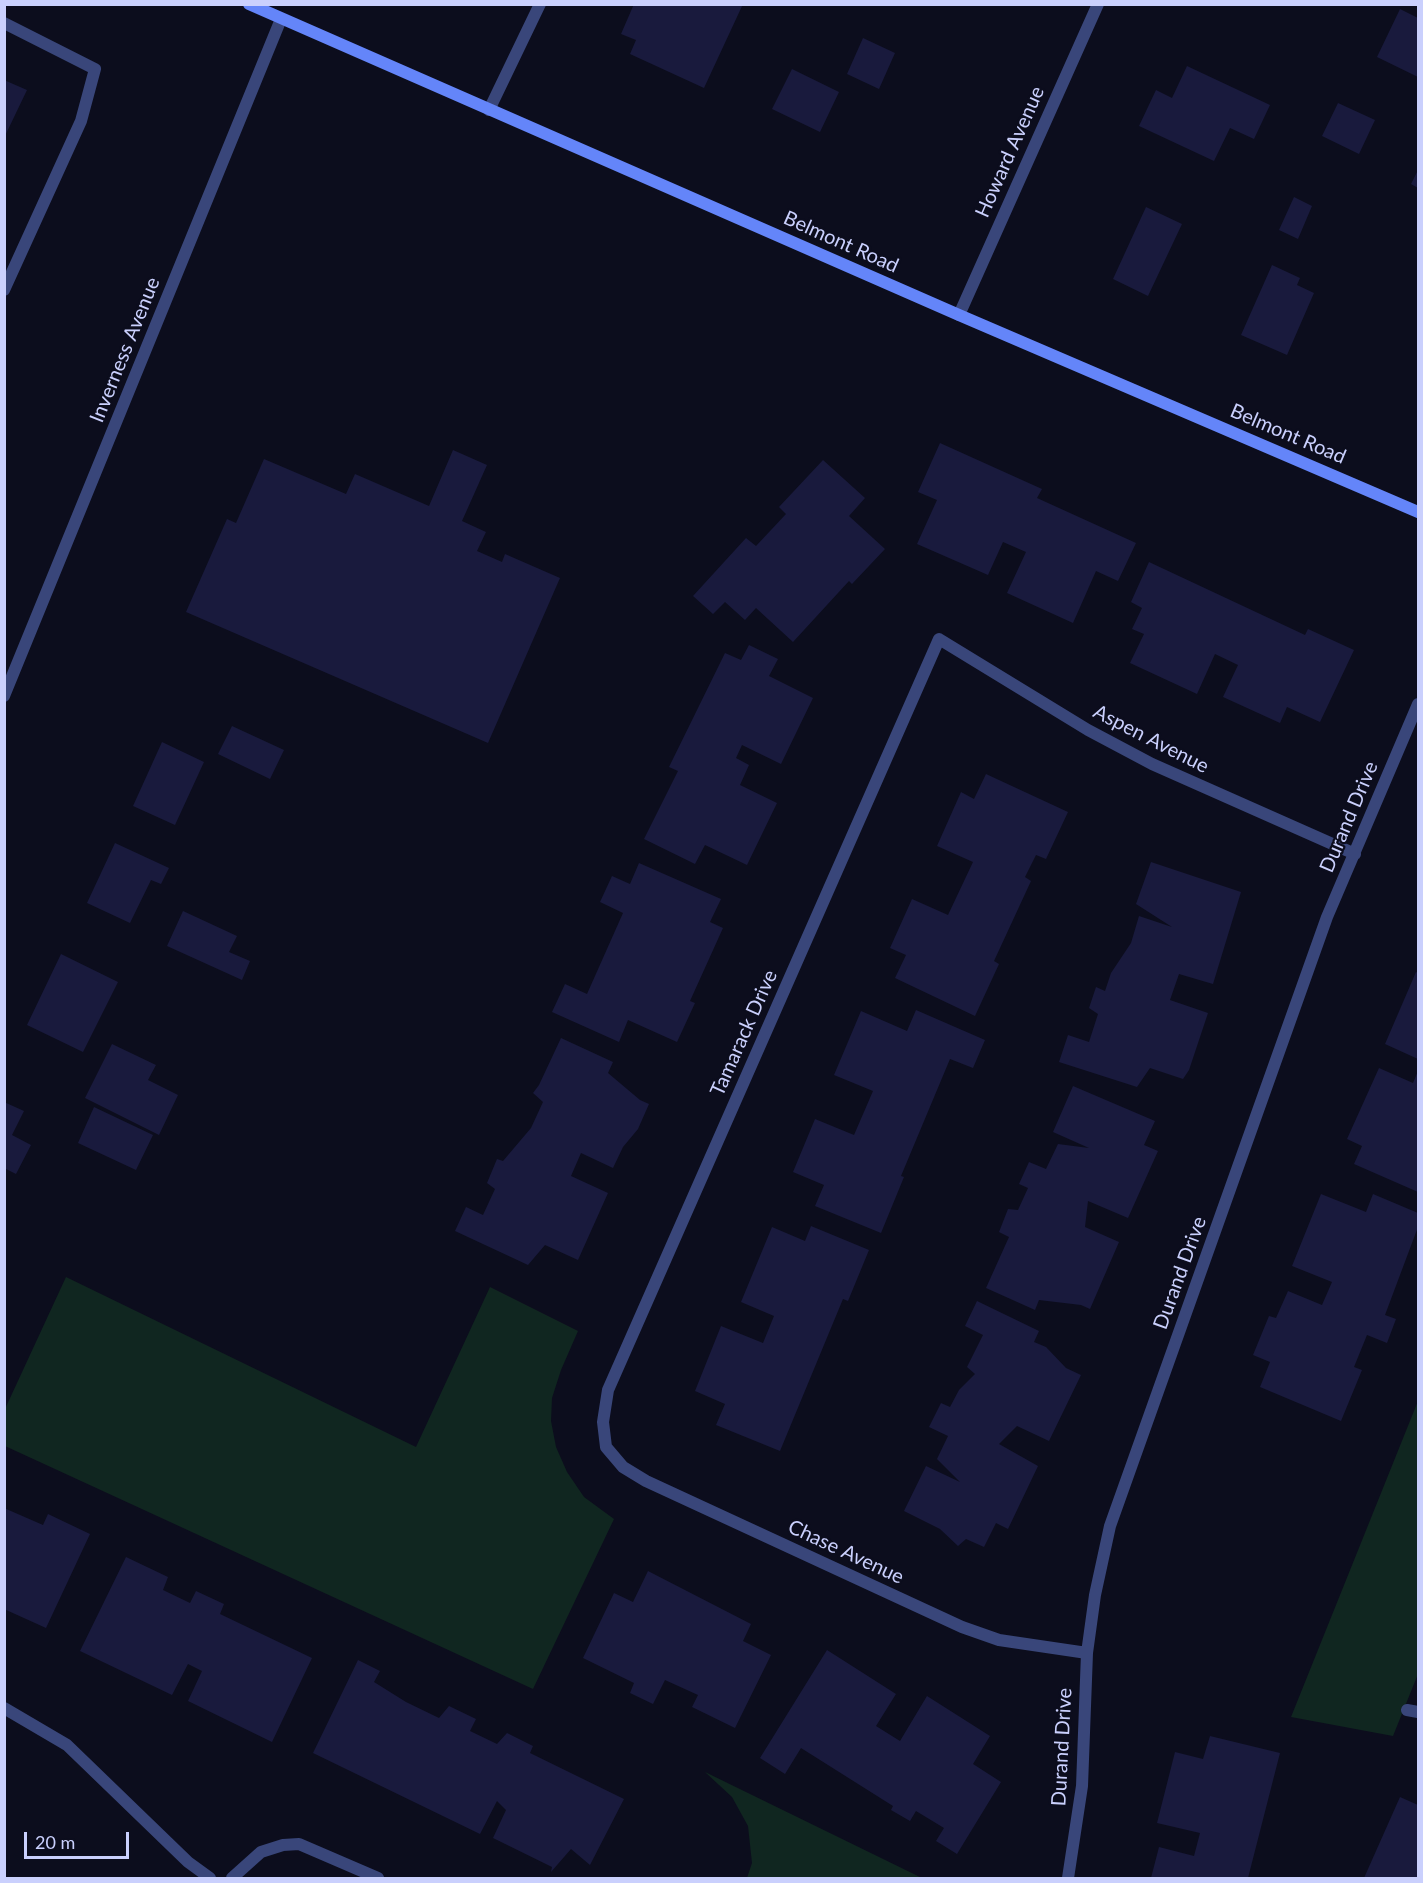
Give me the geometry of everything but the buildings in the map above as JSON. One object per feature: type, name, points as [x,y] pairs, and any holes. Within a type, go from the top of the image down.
[{"type":"main road","name":"Belmont Road","points":[[249,4],[959,315],[1419,512]]},
{"type":"street","points":[[489,110],[540,4]]},
{"type":"street","name":"Howard Avenue","points":[[959,315],[1098,4]]},
{"type":"street","name":"Inverness Avenue","points":[[4,696],[281,19]]},
{"type":"street","points":[[4,23],[95,69],[81,121],[4,290]]},
{"type":"street","name":"Aspen Avenue","points":[[939,639],[1088,730],[1152,764],[1354,854]]},
{"type":"street","name":"Tamarack Drive","points":[[606,1447],[603,1422],[608,1390],[939,639]]},
{"type":"street","name":"Durand Drive","points":[[1068,1878],[1082,1786],[1087,1653],[1095,1595],[1110,1526],[1327,917],[1419,704]]},
{"type":"street","name":"Chase Avenue","points":[[606,1447],[623,1467],[646,1481],[962,1627],[999,1640],[1087,1653]]},
{"type":"street","points":[[4,1708],[43,1728],[67,1745],[188,1862],[210,1878]]},
{"type":"street","points":[[232,1878],[261,1852],[283,1845],[299,1844],[378,1878]]},
{"type":"green space","points":[[66,1277],[416,1447],[490,1287],[578,1331],[552,1398],[551,1421],[556,1447],[567,1472],[584,1497],[614,1519],[533,1689],[5,1446],[5,1409]]},
{"type":"green space","points":[[1418,1401],[1418,1674],[1393,1736],[1291,1717]]},
{"type":"green space","points":[[705,1772],[922,1878],[747,1878],[752,1863],[748,1826],[732,1797]]}]
